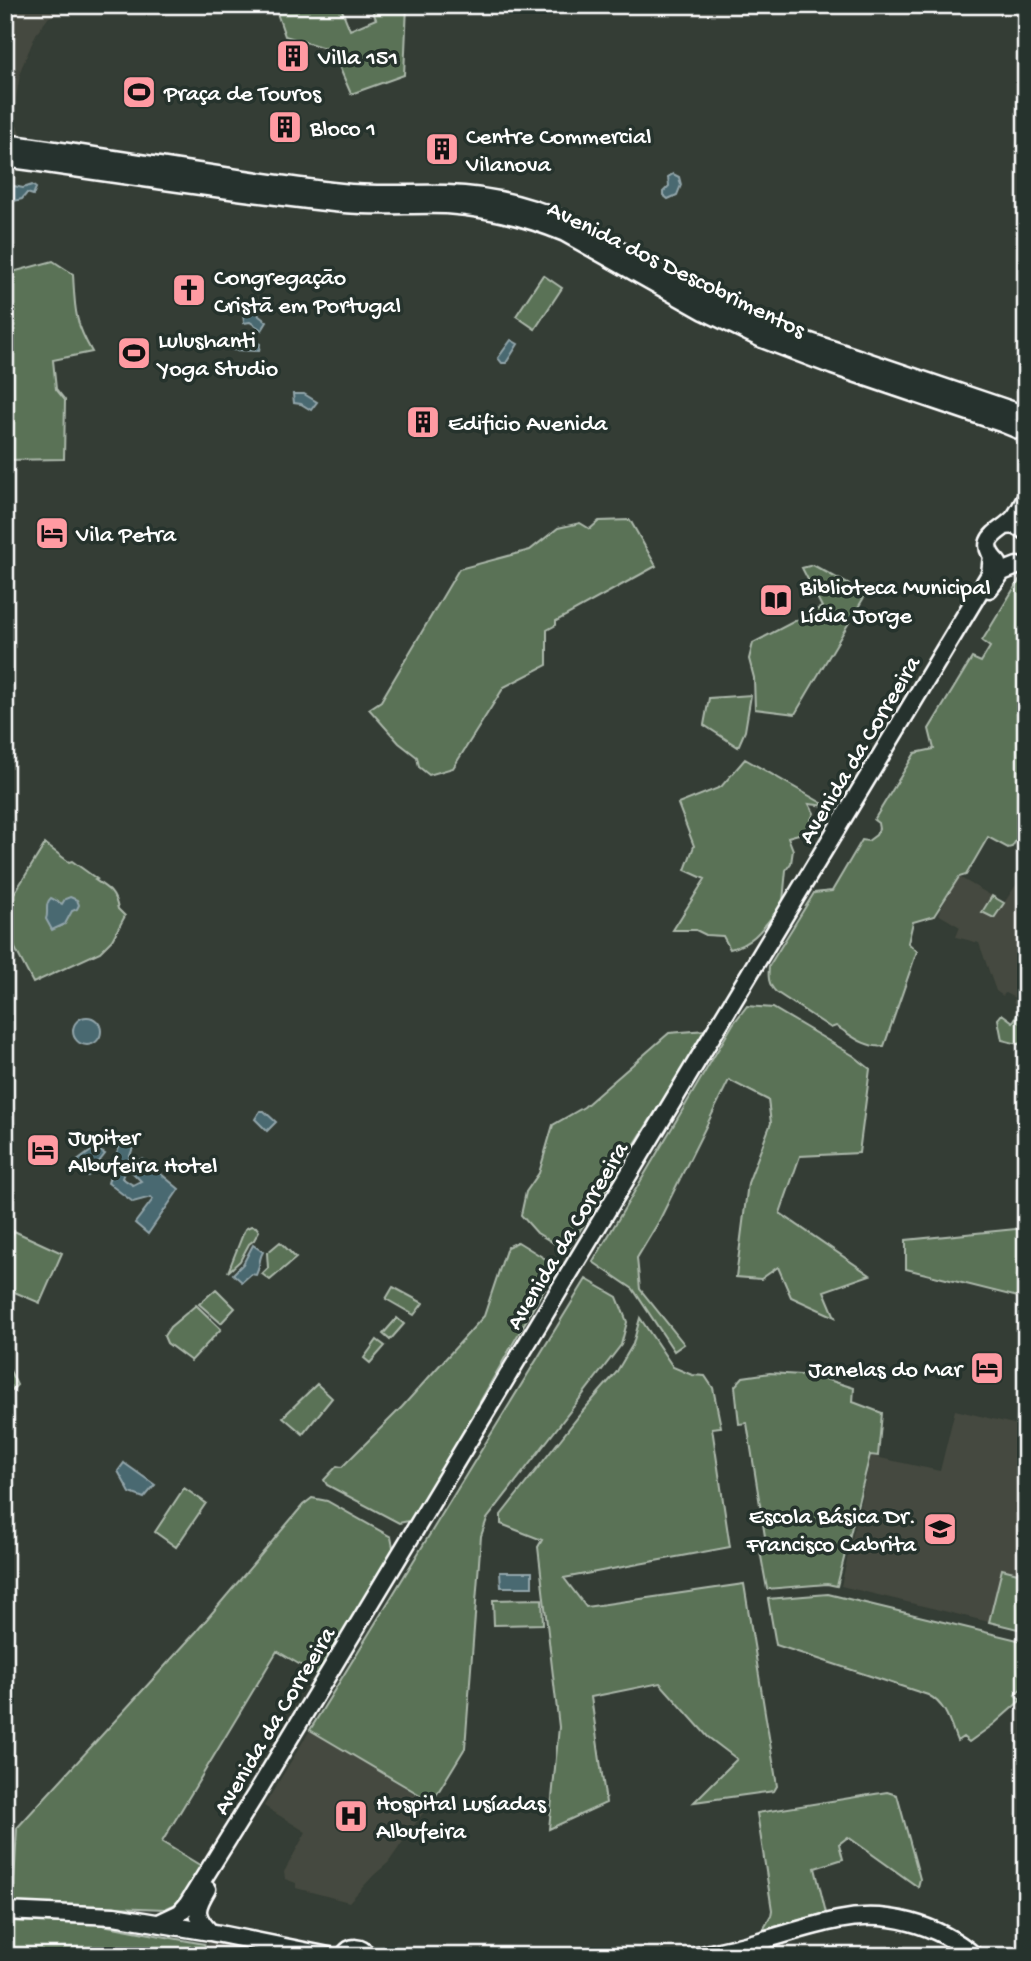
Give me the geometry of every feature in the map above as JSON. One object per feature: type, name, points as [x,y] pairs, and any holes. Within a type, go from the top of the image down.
[{"type":"main road","name":"Avenida dos Descobrimentos","points":[[5,143],[280,185],[363,194],[450,194],[520,204],[570,223],[722,306],[772,328],[1026,415]]},
{"type":"main road","name":"Avenida dos Descobrimentos","points":[[5,158],[346,204],[444,205],[499,212],[565,233],[728,324],[792,352],[1026,433]]},
{"type":"main road","points":[[1005,526],[1013,519],[1026,498]]},
{"type":"main road","points":[[1005,526],[1014,525],[1026,531]]},
{"type":"main road","name":"Avenida da Correeira","points":[[159,1923],[180,1913],[187,1905],[256,1794],[990,574],[992,556],[989,547],[992,536],[1005,526]]},
{"type":"main road","points":[[992,556],[1002,566],[1009,568],[1021,564]]},
{"type":"main road","name":"Avenida da Correeira","points":[[210,1932],[199,1921],[197,1913],[202,1898],[990,587],[1002,572],[1021,564]]},
{"type":"main road","points":[[5,1911],[114,1916],[330,1956]]},
{"type":"main road","points":[[697,1956],[840,1919],[863,1917],[888,1917],[926,1926],[945,1935],[975,1956]]},
{"type":"main road","points":[[344,1956],[357,1948],[365,1951],[368,1956]]},
{"type":"shaded area","points":[[5,5],[79,5],[49,17],[36,34],[21,69],[13,116],[21,135],[5,134]]},
{"type":"shaded area","points":[[1026,870],[1026,990],[1017,1005],[1013,1003],[1015,998],[1005,993],[1003,996],[996,991],[979,943],[956,937],[960,927],[938,914],[959,877],[1004,903]]},
{"type":"shaded area","name":"Escola Básica Dr. Francisco Cabrita","points":[[955,1410],[1026,1427],[1026,1631],[841,1586],[871,1456],[940,1471]]},
{"type":"shaded area","name":"Hospital Lusíadas Albufeira","points":[[310,1730],[430,1803],[388,1863],[349,1902],[296,1888],[296,1883],[285,1879],[284,1872],[306,1832],[264,1806]]},
{"type":"shaded area","points":[[207,1942],[282,1956],[214,1956]]},
{"type":"green space","points":[[292,5],[340,5],[350,30],[376,19],[371,7],[407,5],[404,75],[351,94],[332,50],[285,36],[277,13]]},
{"type":"green space","points":[[53,261],[73,274],[76,314],[92,352],[53,360],[56,389],[65,400],[64,459],[5,460],[5,274]]},
{"type":"green space","points":[[543,275],[562,288],[535,329],[516,316]]},
{"type":"green space","points":[[630,520],[656,566],[556,621],[556,625],[547,630],[547,665],[504,687],[453,768],[429,775],[419,767],[417,757],[399,743],[369,709],[381,701],[459,569],[530,550],[558,528],[580,523],[590,529],[599,521]]},
{"type":"green space","points":[[813,565],[866,594],[795,714],[755,709],[754,678],[749,659],[753,643],[822,607],[802,568]]},
{"type":"green space","points":[[1026,578],[1026,824],[1012,847],[1008,848],[988,837],[966,875],[959,877],[934,916],[913,922],[908,943],[917,951],[884,1046],[865,1043],[836,1026],[831,1028],[776,992],[769,980],[769,966],[814,893],[832,891],[862,840],[868,841],[876,835],[879,829],[874,820],[915,753],[934,749],[929,729],[972,658],[981,662],[990,647],[982,641],[1019,580]]},
{"type":"green space","points":[[751,695],[745,731],[738,747],[704,725],[709,698]]},
{"type":"green space","points":[[745,759],[827,806],[809,804],[814,813],[806,832],[788,837],[793,850],[791,863],[786,870],[780,907],[752,938],[730,949],[723,936],[706,935],[696,930],[673,930],[705,879],[685,870],[694,846],[678,804],[721,787]]},
{"type":"green space","points":[[45,844],[105,886],[125,916],[112,940],[100,952],[33,983],[5,929],[5,894],[14,893]]},
{"type":"green space","points":[[992,896],[1004,903],[994,918],[982,912]]},
{"type":"green space","points":[[1026,1000],[1026,1046],[1002,1040],[998,1019],[1002,1014],[1013,1022]]},
{"type":"green space","points":[[747,1006],[773,1008],[854,1056],[870,1069],[859,1153],[800,1156],[780,1213],[870,1275],[824,1291],[835,1317],[791,1297],[778,1267],[761,1279],[736,1277],[748,1183],[771,1123],[768,1100],[729,1080],[658,1223],[637,1258],[640,1289],[684,1344],[674,1351],[633,1289],[593,1262],[733,1024]]},
{"type":"green space","points":[[707,1030],[567,1251],[537,1233],[521,1215],[526,1192],[539,1173],[553,1125],[584,1107],[669,1033]]},
{"type":"green space","points":[[251,1226],[259,1231],[240,1261],[228,1272],[245,1229]]},
{"type":"green space","points":[[1026,1228],[1026,1299],[906,1269],[906,1240]]},
{"type":"green space","points":[[14,1231],[62,1253],[40,1303],[5,1288],[5,1252]]},
{"type":"green space","points":[[280,1242],[296,1258],[270,1280],[262,1274],[268,1268],[267,1253]]},
{"type":"green space","points":[[518,1242],[557,1266],[413,1520],[399,1523],[327,1485],[324,1480],[337,1466],[342,1467],[402,1407],[484,1316],[507,1247]]},
{"type":"green space","points":[[586,1279],[617,1297],[627,1322],[621,1345],[487,1519],[481,1536],[465,1748],[432,1802],[310,1730]]},
{"type":"green space","points":[[393,1287],[423,1303],[414,1315],[386,1299]]},
{"type":"green space","points":[[216,1289],[235,1308],[221,1323],[199,1304]]},
{"type":"green space","points":[[196,1305],[221,1329],[191,1361],[167,1343],[164,1336],[170,1327]]},
{"type":"green space","points":[[397,1318],[404,1324],[390,1340],[383,1334]]},
{"type":"green space","points":[[640,1318],[673,1367],[692,1375],[705,1376],[713,1388],[721,1427],[712,1428],[730,1547],[564,1578],[586,1607],[744,1584],[777,1786],[774,1791],[694,1802],[737,1759],[708,1737],[660,1683],[591,1697],[606,1803],[549,1829],[559,1727],[538,1547],[542,1540],[501,1524],[501,1515],[616,1373],[633,1344]]},
{"type":"green space","points":[[377,1340],[385,1346],[370,1363],[364,1358]]},
{"type":"green space","points":[[5,1365],[17,1385],[5,1397]]},
{"type":"green space","points":[[770,1373],[816,1376],[854,1388],[853,1402],[882,1413],[878,1456],[870,1455],[837,1586],[827,1584],[767,1589],[760,1551],[767,1549],[747,1423],[739,1424],[735,1386],[743,1377]]},
{"type":"green space","points":[[317,1384],[332,1398],[303,1434],[283,1417]]},
{"type":"green space","points":[[184,1488],[206,1503],[176,1547],[155,1532]]},
{"type":"green space","points":[[312,1498],[327,1501],[391,1537],[394,1552],[319,1676],[277,1651],[162,1842],[203,1867],[184,1900],[165,1909],[13,1903],[17,1828],[196,1632],[303,1505]]},
{"type":"green space","points":[[1002,1569],[1026,1575],[1026,1631],[989,1622]]},
{"type":"green space","points":[[828,1594],[1026,1642],[1026,1684],[1015,1695],[1021,1700],[969,1742],[963,1737],[957,1741],[943,1709],[928,1695],[776,1645],[768,1599]]},
{"type":"green space","points":[[542,1599],[543,1624],[494,1625],[493,1600]]},
{"type":"green space","points":[[887,1792],[897,1795],[920,1879],[918,1887],[848,1837],[839,1844],[843,1859],[815,1868],[826,1913],[763,1930],[772,1910],[757,1813]]},
{"type":"green space","points":[[5,1921],[97,1924],[204,1944],[211,1956],[5,1956]]},
{"type":"water","points":[[673,174],[679,177],[681,185],[677,195],[668,199],[663,192],[669,186],[668,177]]},
{"type":"water","points":[[9,185],[23,188],[32,185],[36,188],[33,195],[27,193],[22,199],[14,201],[5,196],[5,188]]},
{"type":"water","points":[[249,308],[267,322],[262,330],[250,322],[244,323],[243,312]]},
{"type":"water","points":[[238,335],[260,344],[259,351],[232,350],[230,348]]},
{"type":"water","points":[[511,340],[518,344],[506,363],[502,363],[498,358]]},
{"type":"water","points":[[293,394],[304,394],[317,402],[311,410],[294,403]]},
{"type":"water","points":[[70,897],[77,900],[77,909],[72,911],[65,924],[52,930],[46,919],[49,900],[51,898],[62,904]]},
{"type":"water","points":[[87,1017],[97,1021],[101,1031],[97,1041],[87,1045],[77,1041],[73,1031],[77,1021]]},
{"type":"water","points":[[260,1111],[264,1111],[276,1122],[267,1131],[255,1119]]},
{"type":"water","points":[[122,1137],[135,1142],[122,1178],[133,1185],[141,1181],[130,1170],[134,1161],[143,1159],[179,1189],[148,1234],[135,1223],[153,1199],[151,1197],[133,1202],[108,1183]]},
{"type":"water","points":[[95,1148],[105,1154],[88,1176],[72,1165]]},
{"type":"water","points":[[253,1245],[263,1252],[258,1269],[256,1275],[251,1274],[242,1282],[233,1274],[243,1264]]},
{"type":"water","points":[[124,1463],[155,1485],[144,1498],[130,1493],[118,1471]]},
{"type":"water","points":[[500,1572],[532,1572],[532,1587],[501,1587]]},
{"type":"place","name":"Villa 151","points":[[293,56]]},
{"type":"place","name":"Praça de Touros","points":[[139,92]]},
{"type":"place","name":"Bloco 1","points":[[285,127]]},
{"type":"place","name":"Centre Commercial Vilanova","points":[[442,149]]},
{"type":"place","name":"Congregação Cristã em Portugal","points":[[189,290]]},
{"type":"place","name":"Lulushanti Yoga Studio","points":[[134,353]]},
{"type":"place","name":"Edificio Avenida","points":[[423,422]]},
{"type":"place","name":"Vila Petra","points":[[52,533]]},
{"type":"place","name":"Biblioteca Municipal Lídia Jorge","points":[[776,600]]},
{"type":"place","name":"Jupiter Albufeira Hotel","points":[[43,1150]]},
{"type":"place","name":"Janelas do Mar","points":[[987,1368]]},
{"type":"place","name":"Escola Básica Dr. Francisco Cabrita","points":[[940,1529]]},
{"type":"place","name":"Hospital Lusíadas Albufeira","points":[[351,1816]]}]
